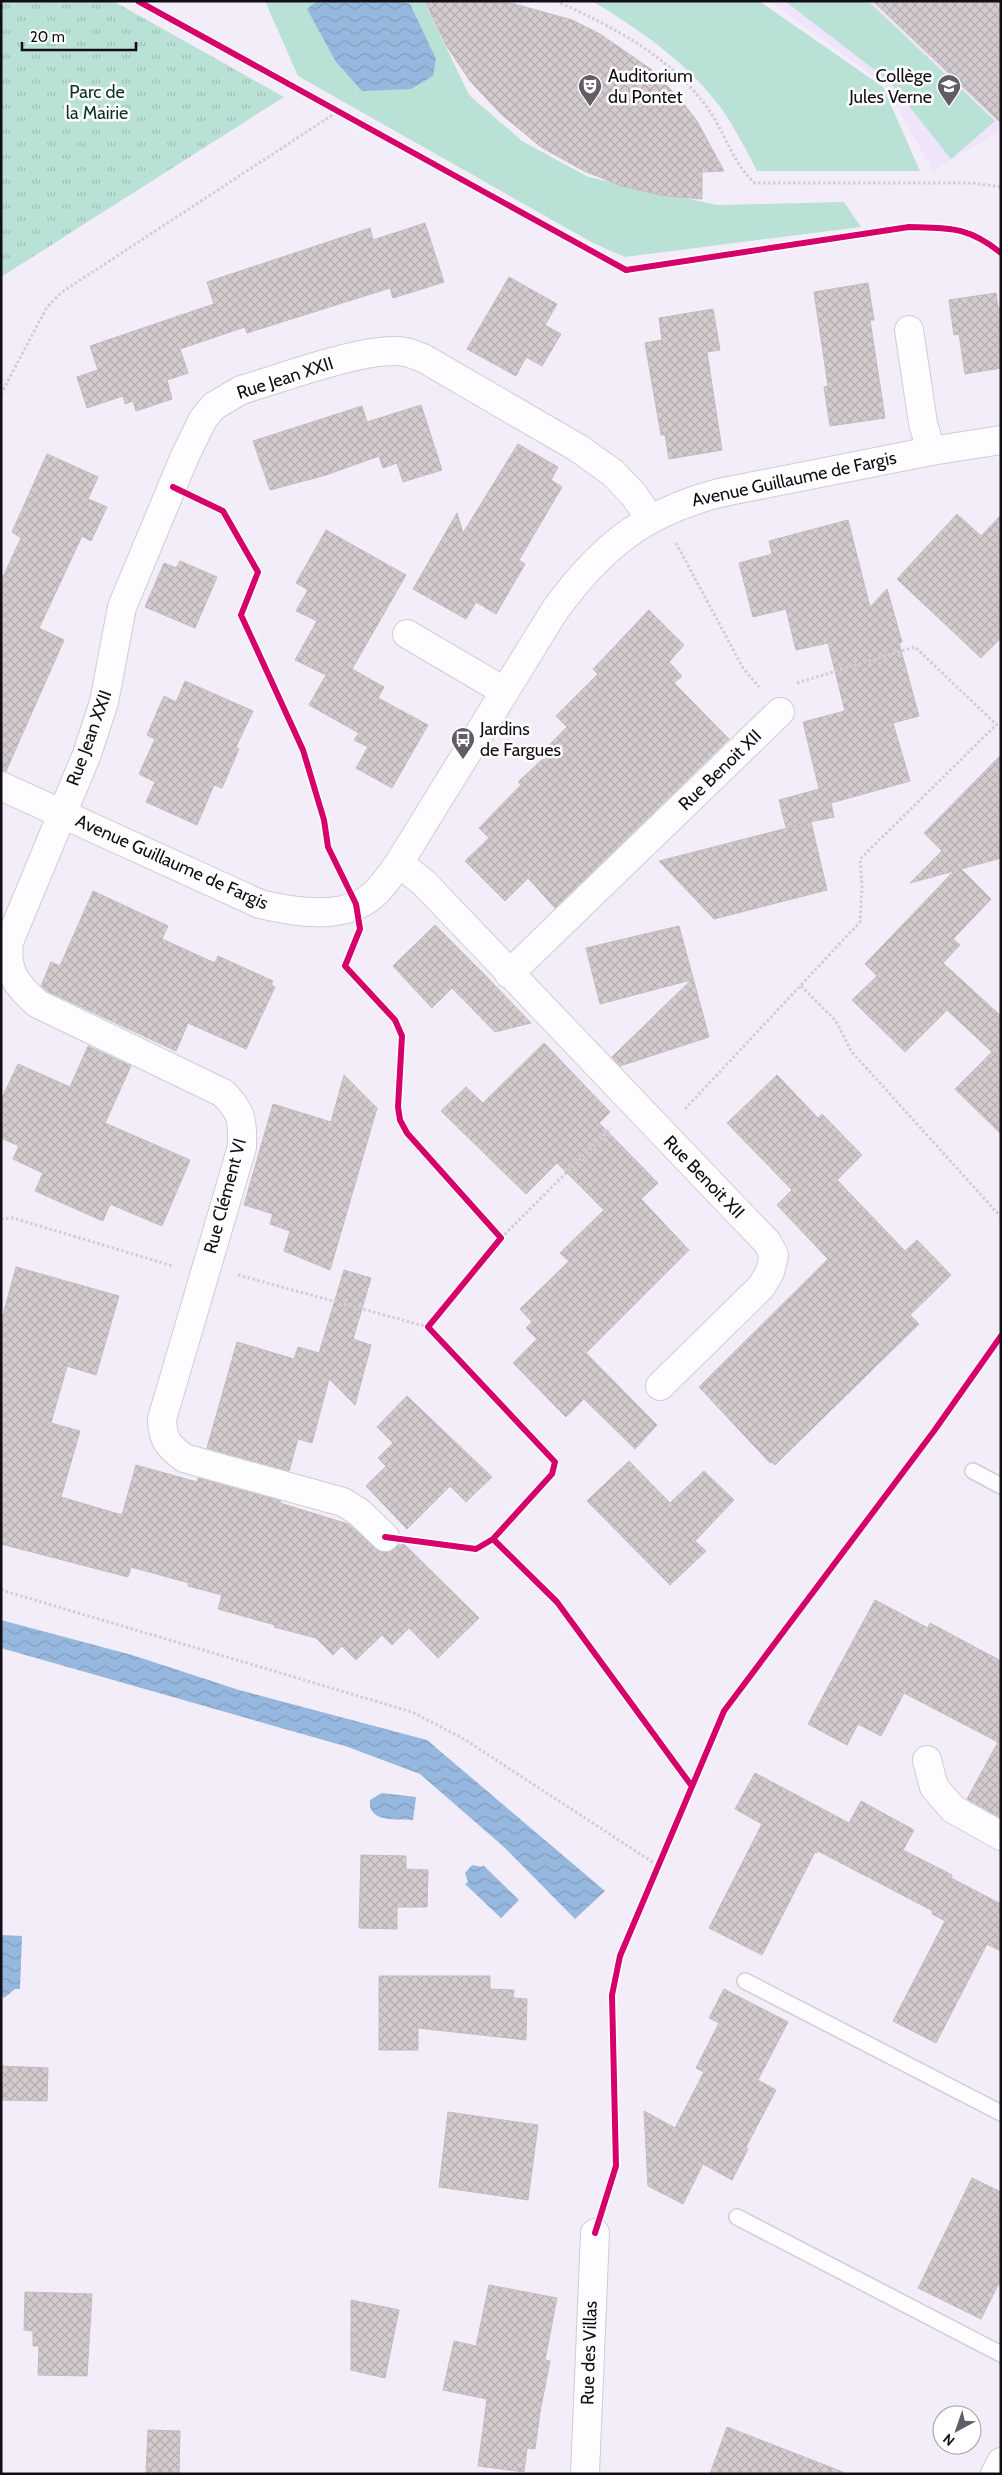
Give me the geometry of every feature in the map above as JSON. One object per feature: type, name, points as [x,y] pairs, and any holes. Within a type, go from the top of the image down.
[{"type":"street","points":[[909,330],[923,423],[931,451]]},
{"type":"street","name":"Rue Jean XXII","points":[[61,813],[87,754],[104,702],[122,607],[173,487],[203,419],[225,398],[241,390],[359,355],[384,351],[404,352],[423,358],[578,448],[613,472],[634,496],[650,519]]},
{"type":"street","name":"Avenue Guillaume de Fargis","points":[[1,786],[260,904],[295,912],[329,911],[356,904],[372,897],[399,863],[504,691],[575,583],[612,546],[650,519],[686,502],[719,493],[931,451],[1001,440]]},
{"type":"street","points":[[407,634],[504,691]]},
{"type":"street","name":"Rue Benoit XII","points":[[509,974],[780,712]]},
{"type":"street","name":"Rue Clément VI","points":[[61,813],[8,942],[6,960],[11,972],[24,992],[38,1004],[223,1093],[234,1104],[241,1117],[242,1147],[162,1419],[163,1435],[171,1448],[184,1458],[343,1502],[359,1512],[385,1537]]},
{"type":"street","name":"Rue Benoit XII","points":[[399,863],[424,883],[767,1242],[774,1256],[770,1272],[761,1287],[660,1386]]},
{"type":"street","points":[[927,1760],[934,1787],[953,1809],[1001,1836]]},
{"type":"street","name":"Rue des Villas","points":[[585,2474],[595,2233]]},
{"type":"street","points":[[994,2474],[1001,2462]]},
{"type":"lane","points":[[973,1472],[1001,1486]]},
{"type":"lane","points":[[745,1981],[1001,2113]]},
{"type":"lane","points":[[737,2217],[1001,2354]]},
{"type":"path","points":[[556,1],[598,20],[644,47],[680,77],[711,113],[745,174],[756,183],[973,183],[1001,187]]},
{"type":"path","points":[[1,394],[42,315],[62,292],[337,112]]},
{"type":"path","points":[[173,487],[223,511],[258,572],[241,615],[303,750],[324,820],[328,847],[341,868],[356,904],[360,930],[345,966],[395,1020],[402,1036],[398,1107],[400,1120],[408,1133],[501,1238]]},
{"type":"path","points":[[650,519],[675,542],[743,668],[780,712]]},
{"type":"path","points":[[792,684],[915,647],[1001,729]]},
{"type":"path","points":[[662,1133],[860,922],[862,886],[860,859],[996,725]]},
{"type":"path","points":[[801,986],[836,1021],[851,1051],[1001,1217]]},
{"type":"path","points":[[385,1537],[476,1549],[493,1539],[552,1474],[555,1462],[428,1327],[501,1238],[635,1105]]},
{"type":"path","points":[[493,1539],[556,1602],[691,1785]]},
{"type":"path","points":[[1,1590],[412,1712],[464,1739],[657,1865]]},
{"type":"shaded area","name":"Collège Jules Verne","points":[[770,1],[1001,1],[1001,130],[933,171],[885,85]]},
{"type":"green space","name":"Parc de la Mairie","points":[[1,1],[113,1],[284,97],[1,277]]},
{"type":"green space","points":[[265,1],[424,1],[469,95],[522,141],[588,177],[717,205],[844,202],[861,227],[625,257],[593,243],[298,76]]},
{"type":"green space","points":[[592,1],[759,1],[883,87],[920,171],[757,171],[726,116],[708,91],[662,48],[628,23]]},
{"type":"green space","points":[[785,1],[868,1],[995,121],[951,159],[889,81]]},
{"type":"water","points":[[317,1],[398,1],[410,4],[436,59],[433,76],[411,89],[362,91],[336,62],[307,9]]},
{"type":"water","points":[[1,1620],[132,1655],[239,1690],[427,1740],[605,1891],[575,1919],[504,1847],[420,1774],[348,1747],[1,1648]]},
{"type":"water","points":[[382,1793],[416,1797],[413,1820],[384,1818],[373,1813],[370,1807],[370,1800]]},
{"type":"water","points":[[472,1865],[482,1867],[483,1865],[519,1900],[501,1918],[465,1884],[468,1882],[465,1873]]},
{"type":"water","points":[[1,1935],[22,1936],[20,1989],[15,1989],[4,1998],[1,1995]]},
{"type":"building","name":"Auditorium du Pontet","points":[[425,1],[511,3],[572,20],[600,34],[652,70],[680,99],[697,121],[724,171],[702,172],[702,199],[666,196],[622,186],[584,171],[541,147],[501,114],[470,81],[446,45]]},
{"type":"building","points":[[873,1],[1001,1],[1001,123]]},
{"type":"building","points":[[425,223],[444,282],[393,298],[390,288],[247,333],[245,327],[180,349],[188,373],[167,380],[172,399],[136,411],[133,401],[125,404],[123,396],[87,408],[77,377],[98,370],[90,346],[214,304],[207,282],[370,228],[373,240]]},
{"type":"building","points":[[509,277],[557,304],[545,325],[561,334],[542,366],[526,357],[516,376],[467,349]]},
{"type":"building","points":[[868,283],[874,320],[870,320],[885,418],[830,426],[824,387],[828,386],[814,292]]},
{"type":"building","points":[[996,293],[998,308],[1001,308],[1001,368],[965,374],[959,334],[954,335],[949,300]]},
{"type":"building","points":[[713,309],[720,350],[707,352],[722,450],[669,459],[665,435],[661,435],[645,343],[662,340],[659,318]]},
{"type":"building","points":[[421,405],[442,470],[403,482],[397,463],[383,468],[379,456],[326,475],[270,490],[253,441],[362,406],[367,422]]},
{"type":"building","points":[[518,444],[558,467],[551,480],[562,487],[519,560],[525,564],[496,614],[476,602],[466,619],[413,589],[457,513],[463,533]]},
{"type":"building","points":[[47,454],[98,477],[88,499],[107,507],[91,541],[82,536],[39,628],[64,640],[6,771],[1,771],[1,581],[21,538],[12,532]]},
{"type":"building","points":[[957,514],[981,536],[1001,515],[1001,638],[981,658],[897,579]]},
{"type":"building","points":[[848,520],[870,607],[887,589],[902,642],[899,643],[919,716],[893,723],[910,781],[831,803],[834,817],[786,827],[779,800],[819,789],[803,722],[845,711],[828,643],[796,650],[786,609],[753,617],[739,563],[772,554],[769,541]]},
{"type":"building","points":[[326,530],[406,575],[352,669],[384,687],[378,698],[428,725],[392,788],[356,768],[368,747],[354,740],[359,733],[309,705],[326,675],[295,660],[317,621],[296,611],[308,590],[296,583]]},
{"type":"building","points":[[180,561],[217,577],[195,628],[145,607],[164,563],[176,568]]},
{"type":"building","points":[[649,610],[684,645],[669,662],[682,676],[674,683],[729,739],[555,908],[528,878],[505,901],[465,861],[489,838],[479,828],[521,785],[518,782],[547,755],[543,751],[567,727],[556,716],[598,674],[593,669]]},
{"type":"building","points":[[185,681],[253,711],[236,747],[239,749],[222,788],[214,785],[197,825],[146,802],[155,782],[139,774],[155,739],[147,735],[164,696],[176,702]]},
{"type":"building","points":[[1001,755],[1001,858],[961,869],[991,899],[953,939],[960,945],[943,963],[1001,1016],[1001,1134],[955,1089],[992,1052],[947,1010],[905,1052],[852,1000],[877,976],[865,964],[954,871],[910,883],[942,851],[924,833]]},
{"type":"building","points":[[811,822],[827,890],[714,919],[659,861]]},
{"type":"building","points":[[93,891],[168,926],[162,939],[215,963],[218,956],[273,981],[271,985],[275,987],[246,1049],[188,1023],[176,1051],[47,991],[41,986],[51,962],[60,966]]},
{"type":"building","points":[[435,925],[531,1023],[495,1032],[452,988],[432,1008],[393,966]]},
{"type":"building","points":[[679,926],[709,1037],[620,1066],[612,1057],[691,980],[600,1004],[586,948]]},
{"type":"building","points":[[544,1043],[610,1112],[599,1123],[658,1183],[641,1199],[689,1250],[586,1353],[657,1425],[635,1449],[584,1399],[566,1417],[513,1363],[537,1339],[526,1328],[532,1322],[520,1309],[569,1261],[560,1253],[604,1210],[557,1163],[526,1194],[441,1111],[466,1087],[483,1103]]},
{"type":"building","points":[[88,1046],[131,1066],[105,1123],[190,1160],[162,1226],[110,1204],[103,1221],[35,1191],[43,1173],[13,1159],[19,1146],[1,1138],[1,1100],[18,1064],[70,1087]]},
{"type":"building","points":[[344,1075],[377,1108],[330,1270],[284,1251],[290,1231],[270,1224],[273,1214],[244,1205],[273,1104],[331,1122]]},
{"type":"building","points":[[777,1075],[818,1118],[822,1114],[862,1155],[837,1180],[905,1251],[917,1240],[951,1275],[910,1315],[919,1324],[775,1465],[772,1462],[770,1463],[699,1387],[828,1259],[777,1205],[792,1190],[727,1123]]},
{"type":"building","points":[[16,1267],[119,1296],[96,1375],[67,1366],[51,1423],[80,1431],[61,1497],[122,1515],[136,1465],[197,1482],[198,1478],[281,1501],[280,1503],[348,1524],[381,1552],[389,1552],[396,1548],[400,1540],[479,1618],[438,1658],[409,1628],[392,1645],[382,1635],[356,1660],[342,1646],[333,1655],[316,1638],[218,1609],[222,1595],[188,1586],[189,1583],[131,1567],[128,1577],[1,1544],[1,1322]]},
{"type":"building","points":[[344,1270],[371,1278],[353,1339],[371,1345],[355,1405],[329,1379],[312,1443],[298,1439],[289,1471],[207,1448],[237,1342],[294,1359],[298,1347],[319,1353]]},
{"type":"building","points":[[407,1396],[492,1477],[466,1502],[450,1486],[407,1529],[366,1486],[386,1466],[378,1458],[393,1443],[377,1427]]},
{"type":"building","points":[[629,1461],[670,1503],[704,1471],[734,1500],[695,1541],[706,1551],[670,1585],[587,1501]]},
{"type":"building","points":[[875,1600],[928,1628],[930,1623],[1001,1661],[1001,1818],[967,1799],[998,1742],[904,1693],[881,1736],[858,1724],[847,1745],[808,1724]]},
{"type":"building","points":[[755,1773],[849,1823],[861,1801],[914,1830],[903,1850],[952,1875],[951,1878],[1001,1904],[1001,1951],[987,1944],[936,2043],[893,2021],[945,1921],[932,1914],[933,1911],[818,1851],[817,1853],[815,1852],[762,1955],[709,1928],[762,1824],[735,1809]]},
{"type":"building","points":[[361,1855],[406,1856],[406,1869],[428,1870],[427,1907],[397,1907],[397,1929],[359,1928]]},
{"type":"building","points":[[379,1976],[490,1976],[490,1989],[514,1990],[513,1998],[527,1999],[526,2040],[418,2028],[418,2050],[379,2050]]},
{"type":"building","points":[[724,1989],[788,2022],[758,2080],[776,2090],[746,2147],[748,2149],[732,2180],[703,2164],[683,2204],[648,2186],[644,2111],[675,2128],[704,2072],[696,2068],[719,2023],[709,2018]]},
{"type":"building","points":[[1,2066],[48,2068],[47,2101],[1,2100]]},
{"type":"building","points":[[448,2112],[538,2125],[528,2200],[439,2187]]},
{"type":"building","points":[[972,2178],[1001,2192],[1001,2279],[981,2319],[918,2288]]},
{"type":"building","points":[[489,2285],[557,2298],[545,2360],[550,2361],[535,2449],[527,2448],[524,2472],[478,2466],[487,2399],[443,2390],[454,2341],[476,2346]]},
{"type":"building","points":[[25,2292],[92,2294],[87,2376],[38,2375],[39,2346],[33,2346],[33,2331],[24,2330]]},
{"type":"building","points":[[351,2300],[399,2310],[385,2378],[351,2370]]},
{"type":"building","points":[[727,2427],[843,2472],[842,2474],[710,2474]]},
{"type":"building","points":[[148,2430],[180,2431],[179,2474],[146,2474]]},
{"type":"cycle path","points":[[138,1],[626,270],[909,227],[958,230],[978,238],[1001,253]]},
{"type":"cycle path","points":[[173,487],[223,511],[258,572],[241,615],[303,750],[324,820],[328,847],[356,904],[360,929],[345,966],[395,1020],[402,1036],[398,1107],[400,1120],[407,1133],[501,1238],[428,1327],[555,1462],[552,1474],[493,1539],[557,1602],[691,1785]]},
{"type":"cycle path","points":[[595,2233],[616,2166],[612,1995],[620,1956],[724,1711],[934,1431],[1001,1336]]},
{"type":"cycle path","points":[[385,1537],[476,1549],[493,1539]]},
{"type":"place","name":"Auditorium du Pontet","points":[[590,107]]},
{"type":"place","name":"Collège Jules Verne","points":[[949,107]]},
{"type":"place","name":"Jardins de Fargues","points":[[463,760]]}]
